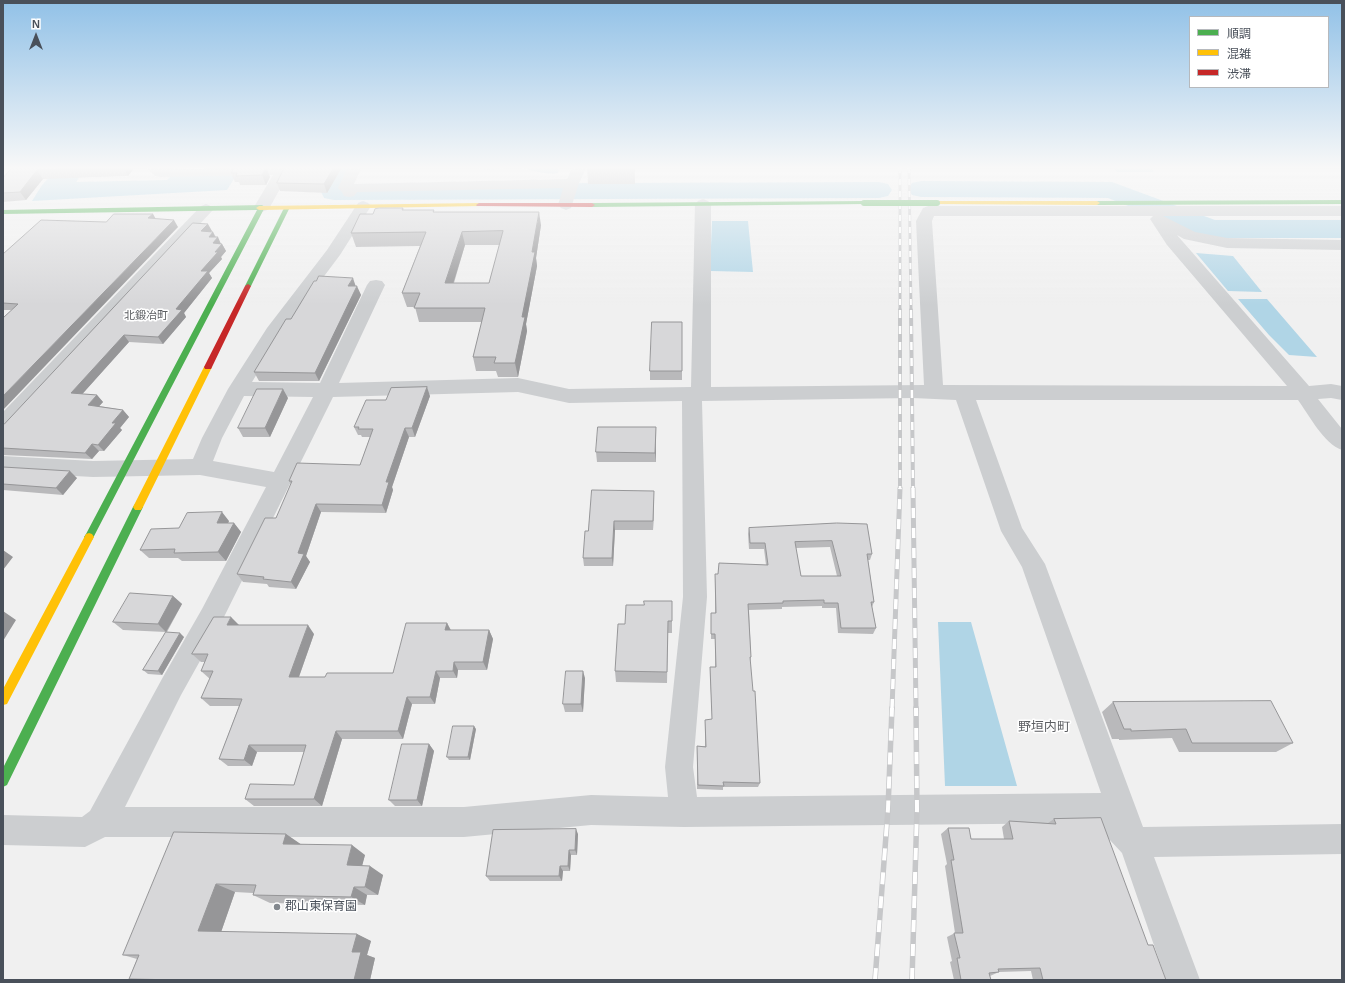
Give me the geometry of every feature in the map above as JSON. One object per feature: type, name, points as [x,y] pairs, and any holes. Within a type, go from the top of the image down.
[{"type":"street","points":[[3,425],[202,213]]},
{"type":"street","points":[[3,700],[259,213]]},
{"type":"street","points":[[3,781],[285,213]]},
{"type":"street","points":[[200,467],[212,438],[238,389],[276,328],[334,252],[359,213]]},
{"type":"street","points":[[684,812],[679,767],[695,597],[696,394],[703,213]]},
{"type":"street","points":[[927,213],[924,221],[934,392]]},
{"type":"street","points":[[1013,213],[1155,216],[1272,213]]},
{"type":"street","points":[[1155,216],[1190,236],[1227,243],[1342,245]]},
{"type":"street","points":[[1155,216],[1172,242],[1304,393],[1324,422],[1342,442]]},
{"type":"street","points":[[3,830],[85,832],[101,822],[210,617],[280,481],[326,390],[376,285]]},
{"type":"street","points":[[238,389],[326,390],[518,385],[569,396],[934,392],[1304,393],[1331,391],[1342,393]]},
{"type":"street","points":[[964,393],[1012,531],[1033,564],[1183,980]]},
{"type":"street","points":[[3,464],[93,470],[200,467],[280,481]]},
{"type":"street","points":[[101,822],[464,822],[591,810],[684,812],[1101,808],[1132,842],[1342,838]]},
{"type":"water","points":[[712,221],[748,221],[753,272],[710,271]]},
{"type":"water","points":[[1196,253],[1233,256],[1262,292],[1228,291]]},
{"type":"water","points":[[1238,299],[1267,299],[1317,357],[1289,355],[1269,335]]},
{"type":"water","points":[[938,622],[971,622],[1017,786],[945,786]]},
{"type":"building","points":[[539,213],[532,252],[535,252],[522,317],[525,317],[515,363],[494,363],[496,357],[473,357],[485,308],[414,308],[420,293],[402,293],[426,232],[351,233],[360,214]],"holes":[[[503,231],[489,283],[445,283],[462,232]]]},
{"type":"building","points":[[114,214],[153,214],[148,218],[174,220],[3,396],[3,318],[18,304],[3,303],[3,254],[41,220],[106,222]]},
{"type":"building","points":[[193,223],[208,224],[201,231],[213,232],[209,237],[218,237],[213,243],[222,244],[215,252],[218,252],[201,271],[208,271],[176,309],[182,310],[158,337],[124,335],[71,393],[97,395],[88,405],[123,410],[112,423],[116,423],[98,445],[92,444],[85,453],[3,448],[3,424]]},
{"type":"building","points":[[319,276],[353,278],[348,286],[357,286],[315,373],[254,372],[286,319],[291,319],[314,281],[316,281]]},
{"type":"building","points":[[652,322],[682,322],[682,371],[650,371]]},
{"type":"building","points":[[427,387],[412,428],[405,428],[386,482],[389,482],[382,505],[316,504],[298,553],[304,554],[291,582],[237,574],[265,518],[276,518],[292,481],[289,481],[297,463],[360,465],[373,429],[358,429],[359,427],[354,427],[366,400],[386,400],[391,388]]},
{"type":"building","points":[[257,389],[283,389],[265,428],[238,428]]},
{"type":"building","points":[[598,427],[656,427],[655,453],[596,452]]},
{"type":"building","points":[[3,467],[70,471],[56,488],[3,484]]},
{"type":"building","points":[[592,490],[654,491],[653,521],[614,521],[612,558],[583,558],[585,531],[588,531]]},
{"type":"building","points":[[222,512],[217,523],[234,523],[218,552],[174,553],[175,549],[140,550],[151,529],[179,528],[187,513]]},
{"type":"building","points":[[837,523],[867,524],[872,554],[867,554],[874,602],[871,602],[876,628],[841,628],[838,603],[824,603],[824,600],[748,604],[750,657],[753,691],[755,691],[760,783],[723,782],[724,786],[698,785],[697,746],[706,747],[705,720],[712,719],[710,667],[716,667],[715,634],[711,634],[711,613],[716,613],[715,574],[718,574],[719,563],[768,565],[765,543],[750,543],[749,528]],"holes":[[[832,541],[841,576],[801,576],[795,542]]]},
{"type":"building","points":[[130,593],[173,596],[158,624],[113,622]]},
{"type":"building","points":[[644,601],[672,601],[672,621],[668,621],[667,672],[615,671],[618,624],[625,624],[626,605],[644,605]]},
{"type":"building","points":[[214,617],[231,617],[227,625],[308,625],[289,677],[325,677],[327,673],[393,673],[406,623],[447,623],[445,630],[489,630],[483,662],[454,662],[453,671],[436,671],[430,697],[407,697],[398,731],[336,731],[314,799],[245,799],[250,784],[294,785],[306,745],[249,745],[244,760],[219,759],[242,699],[201,698],[213,671],[201,671],[208,654],[192,654]]},
{"type":"building","points":[[166,632],[180,633],[158,671],[143,670]]},
{"type":"building","points":[[566,671],[583,671],[581,704],[563,704]]},
{"type":"building","points":[[1271,701],[1293,743],[1192,743],[1186,729],[1131,731],[1131,729],[1124,729],[1113,702]]},
{"type":"building","points":[[453,726],[474,726],[468,757],[447,757]]},
{"type":"building","points":[[402,744],[429,744],[417,800],[389,800]]},
{"type":"building","points":[[1101,818],[1148,945],[1153,945],[1166,980],[1043,980],[1040,968],[998,969],[999,972],[989,973],[991,980],[961,980],[957,958],[960,958],[954,933],[963,933],[951,860],[954,860],[948,828],[969,828],[971,839],[1013,839],[1009,821],[1056,824],[1054,819]]},
{"type":"building","points":[[576,829],[575,850],[569,850],[568,866],[560,866],[559,876],[486,876],[493,830]]},
{"type":"building","points":[[174,832],[286,834],[283,844],[352,845],[347,865],[370,866],[365,887],[354,887],[351,897],[253,895],[256,885],[216,884],[198,931],[357,934],[352,952],[361,952],[354,980],[129,979],[139,955],[123,955]]},
{"type":"waterway","points":[[1170,213],[1211,229],[1342,229]]},
{"type":"railway","points":[[900,213],[900,488]]},
{"type":"railway","points":[[910,213],[911,311]]},
{"type":"railway","points":[[911,310],[913,489]]},
{"type":"railway","points":[[892,709],[900,488]]},
{"type":"railway","points":[[913,488],[916,709]]},
{"type":"railway","points":[[875,980],[888,809],[892,708]]},
{"type":"railway","points":[[912,980],[917,809],[916,708]]},
{"type":"traffic: fast","points":[[89,537],[259,213]]},
{"type":"traffic: fast","points":[[248,286],[284,213]]},
{"type":"traffic: fast","points":[[3,781],[138,507]]},
{"type":"traffic: slow","points":[[138,507],[208,367]]},
{"type":"traffic: slow","points":[[3,700],[89,537]]},
{"type":"traffic: jam","points":[[208,367],[248,286]]},
{"type":"place","name":"郡山東保育園","points":[[277,907]]},
{"type":"district","name":"北鍛冶町","points":[[146,316]]},
{"type":"district","name":"野垣内町","points":[[1044,727]]}]
